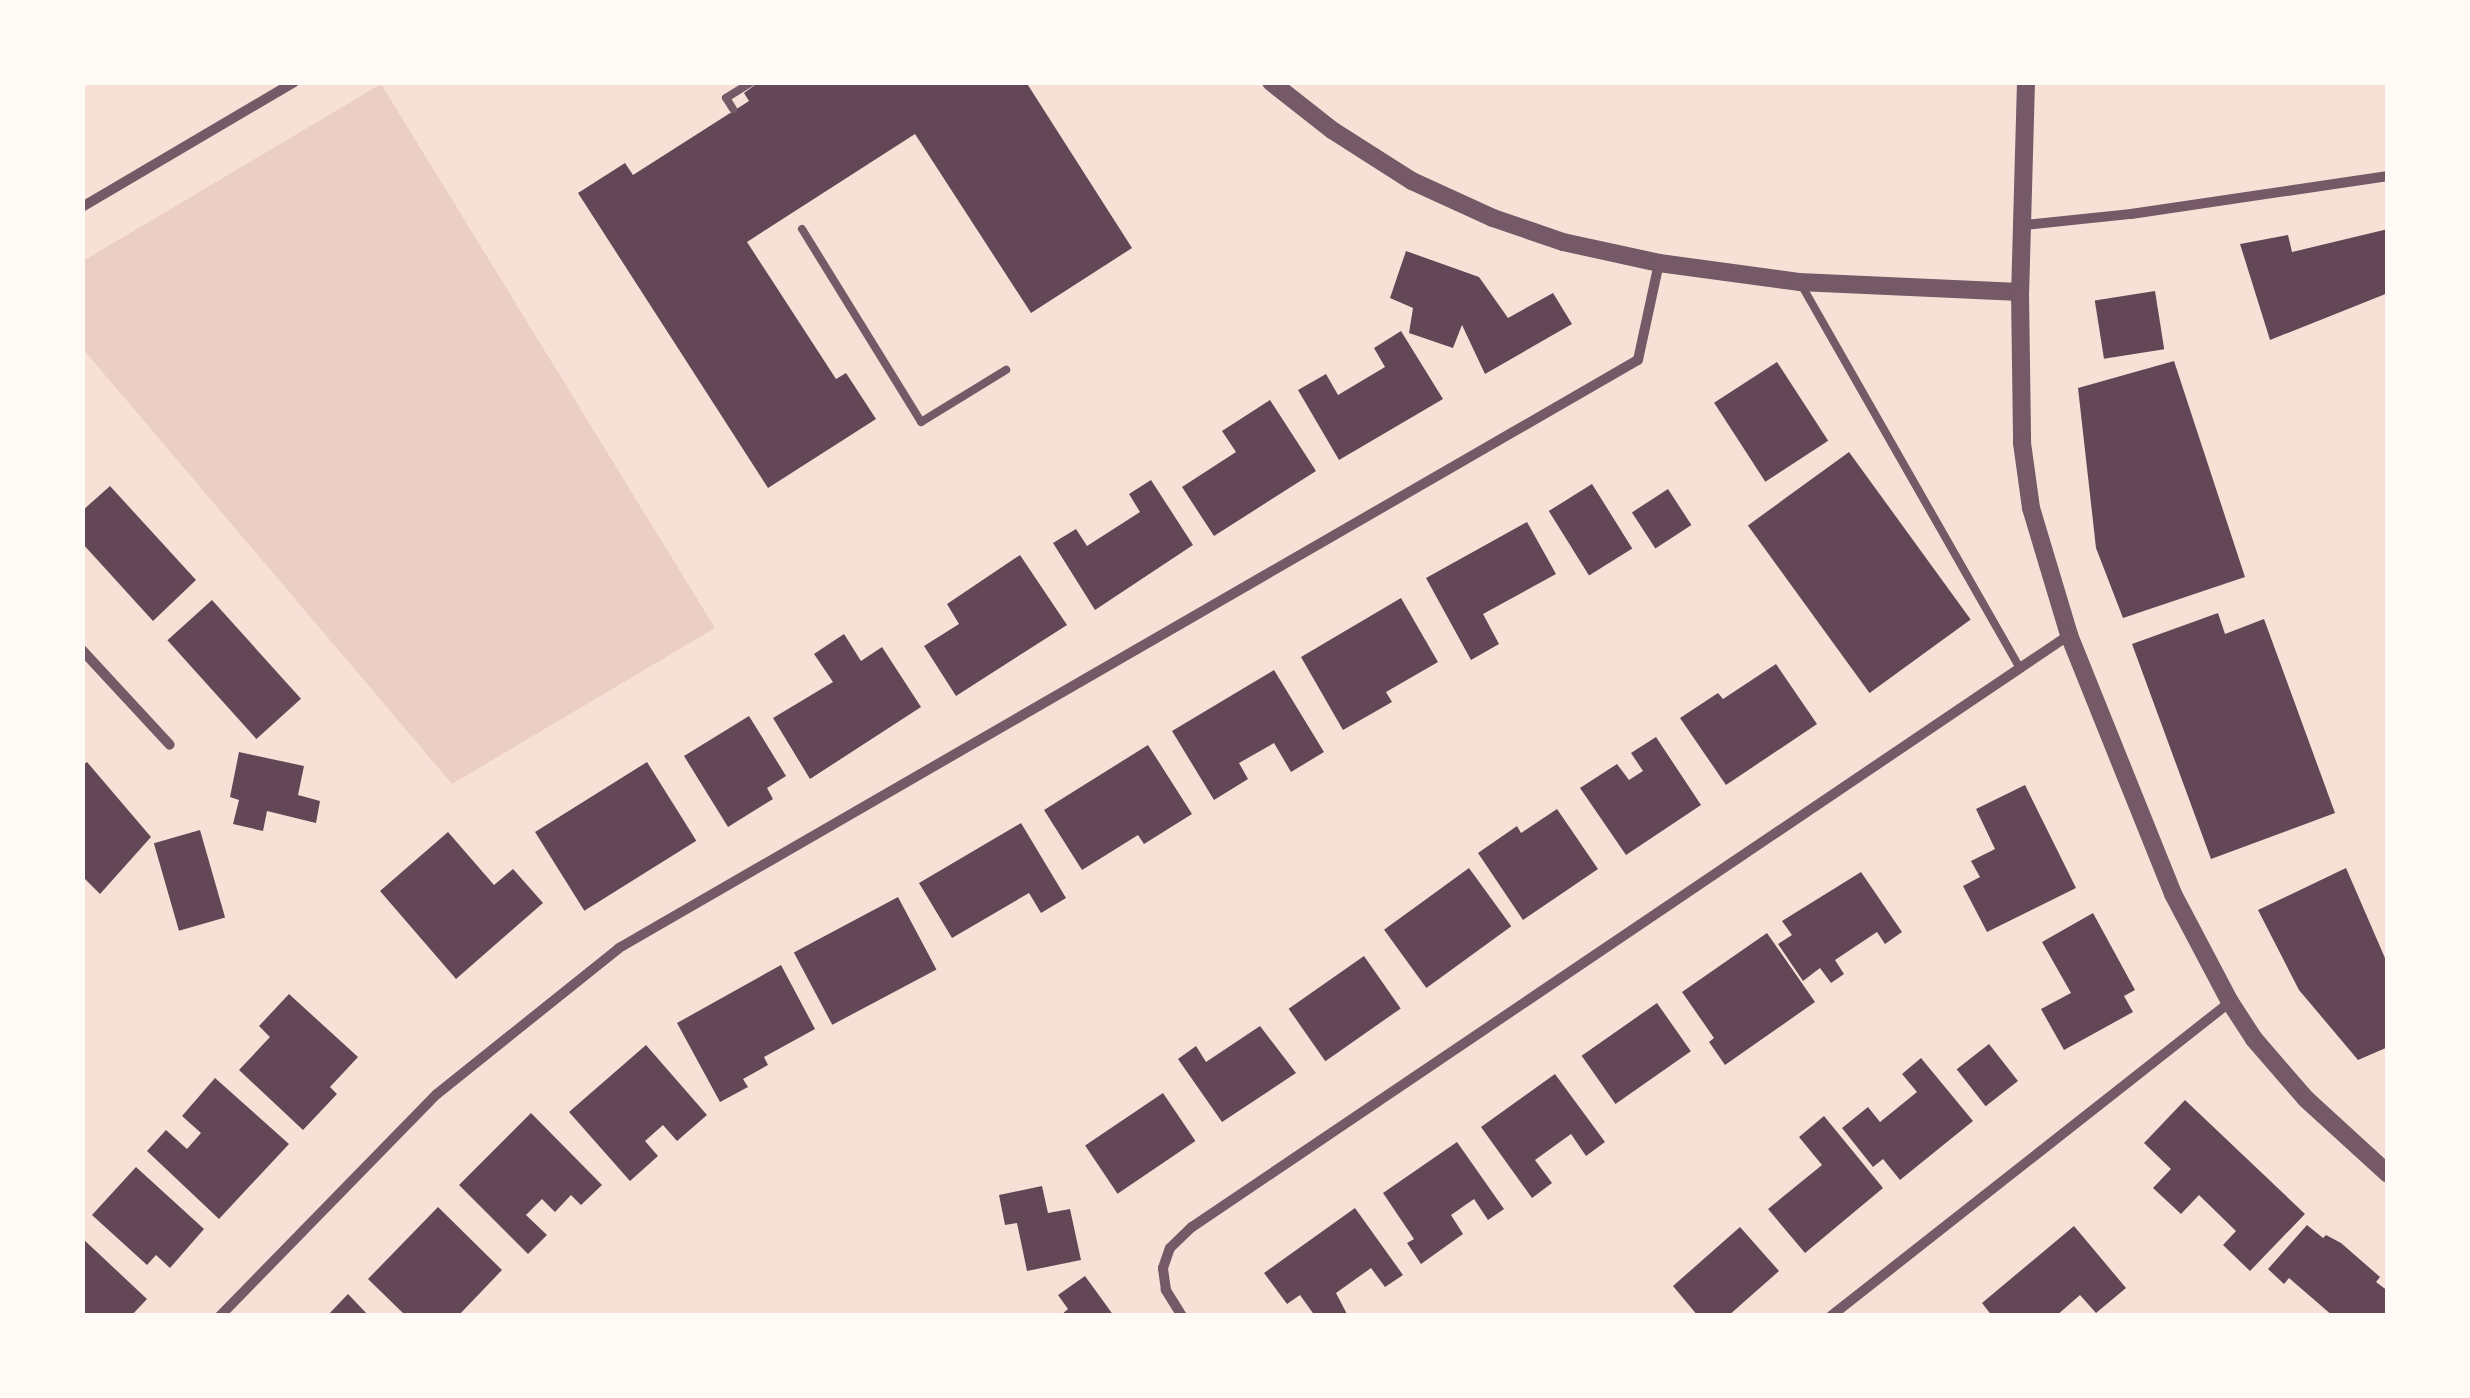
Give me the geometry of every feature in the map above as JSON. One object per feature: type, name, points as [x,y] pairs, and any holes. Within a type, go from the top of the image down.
[{"type":"street","points":[[82,206],[294,82]]},
{"type":"street","points":[[1271,82],[1332,130],[1441,195],[1563,242],[1659,262],[1799,282],[2020,292]]},
{"type":"street","points":[[2026,82],[2020,292],[2025,472],[2045,561],[2070,635],[2173,894],[2230,1002],[2306,1099],[2388,1174]]},
{"type":"street","points":[[2024,225],[2388,176]]},
{"type":"street","points":[[220,1316],[437,1094],[620,948],[1638,360],[1659,262]]},
{"type":"street","points":[[1182,1316],[1166,1290],[1163,1268],[1170,1248],[1192,1227],[2070,635]]},
{"type":"street","points":[[82,650],[170,745]]},
{"type":"street","points":[[1831,1316],[2230,1002]]},
{"type":"lane","points":[[733,109],[726,98],[752,82]]},
{"type":"lane","points":[[802,229],[922,422],[1006,370]]},
{"type":"lane","points":[[1799,282],[2022,670]]},
{"type":"shaded area","points":[[381,84],[715,628],[452,784],[83,349],[83,261]]},
{"type":"building","points":[[759,82],[1026,82],[1132,248],[1031,313],[915,134],[747,242],[836,379],[846,373],[876,419],[768,488],[578,193],[625,163],[633,175],[749,101],[744,93]]},
{"type":"building","points":[[2388,229],[2388,293],[2270,340],[2240,244],[2288,235],[2292,252]]},
{"type":"building","points":[[1406,251],[1479,277],[1508,318],[1553,293],[1572,324],[1485,374],[1462,325],[1453,348],[1409,333],[1413,308],[1390,298]]},
{"type":"building","points":[[2155,291],[2164,349],[2104,359],[2095,301]]},
{"type":"building","points":[[1401,331],[1443,399],[1339,460],[1298,390],[1326,374],[1338,395],[1385,367],[1374,348]]},
{"type":"building","points":[[2174,361],[2245,577],[2123,618],[2096,548],[2078,388]]},
{"type":"building","points":[[1777,362],[1828,441],[1765,482],[1714,403]]},
{"type":"building","points":[[1270,400],[1316,471],[1214,536],[1182,487],[1236,452],[1222,431]]},
{"type":"building","points":[[1849,452],[1971,619],[1870,693],[1748,525]]},
{"type":"building","points":[[1151,480],[1193,545],[1095,610],[1053,543],[1076,529],[1087,546],[1140,512],[1129,494]]},
{"type":"building","points":[[1592,484],[1632,548],[1589,575],[1549,511]]},
{"type":"building","points":[[110,486],[196,580],[153,621],[82,543],[82,511]]},
{"type":"building","points":[[1668,489],[1691,525],[1655,548],[1632,512]]},
{"type":"building","points":[[1527,522],[1556,574],[1483,614],[1499,644],[1471,660],[1426,578]]},
{"type":"building","points":[[1020,555],[1067,625],[956,696],[924,646],[959,624],[947,604]]},
{"type":"building","points":[[1401,598],[1438,662],[1386,692],[1392,702],[1343,730],[1301,657]]},
{"type":"building","points":[[212,600],[301,699],[256,739],[167,640]]},
{"type":"building","points":[[2218,613],[2225,634],[2264,619],[2335,813],[2211,859],[2132,644]]},
{"type":"building","points":[[844,634],[861,661],[882,647],[921,707],[810,779],[773,718],[833,682],[814,654]]},
{"type":"building","points":[[1776,664],[1817,724],[1726,785],[1680,718],[1718,693],[1723,699]]},
{"type":"building","points":[[1274,670],[1324,752],[1291,772],[1274,743],[1239,763],[1248,779],[1214,800],[1172,731]]},
{"type":"building","points":[[749,716],[786,776],[767,788],[773,799],[728,827],[684,756]]},
{"type":"building","points":[[1656,737],[1701,805],[1626,855],[1580,788],[1617,764],[1629,780],[1643,771],[1631,753]]},
{"type":"building","points":[[1148,745],[1192,814],[1144,844],[1138,835],[1082,870],[1044,810]]},
{"type":"building","points":[[239,752],[304,766],[298,795],[320,801],[316,823],[267,811],[263,831],[233,824],[239,800],[230,797]]},
{"type":"building","points":[[87,762],[151,837],[100,894],[82,876],[82,766]]},
{"type":"building","points":[[647,762],[696,841],[584,911],[535,832]]},
{"type":"building","points":[[2025,785],[2076,888],[1987,932],[1963,886],[1980,877],[1971,861],[1995,849],[1976,809]]},
{"type":"building","points":[[1557,809],[1598,869],[1523,920],[1478,853],[1517,826],[1521,833]]},
{"type":"building","points":[[1021,823],[1066,898],[1041,913],[1029,893],[952,938],[919,883]]},
{"type":"building","points":[[200,830],[225,917],[179,931],[154,843]]},
{"type":"building","points":[[448,832],[494,885],[513,869],[543,903],[456,979],[380,891]]},
{"type":"building","points":[[1469,868],[1511,926],[1426,988],[1384,930]]},
{"type":"building","points":[[2346,868],[2388,965],[2388,1047],[2358,1060],[2299,990],[2258,910]]},
{"type":"building","points":[[1861,872],[1902,932],[1885,944],[1877,932],[1835,960],[1844,974],[1831,983],[1820,968],[1803,981],[1778,944],[1792,935],[1782,921]]},
{"type":"building","points":[[898,897],[936,969],[832,1025],[794,952]]},
{"type":"building","points":[[2093,913],[2135,990],[2124,996],[2133,1012],[2064,1050],[2041,1009],[2071,993],[2042,942]]},
{"type":"building","points":[[1767,933],[1815,1002],[1725,1065],[1709,1042],[1714,1038],[1682,992]]},
{"type":"building","points":[[1364,956],[1401,1008],[1325,1061],[1289,1009]]},
{"type":"building","points":[[781,965],[815,1029],[764,1057],[768,1065],[743,1079],[748,1087],[720,1102],[677,1023]]},
{"type":"building","points":[[289,994],[358,1057],[330,1087],[337,1094],[303,1130],[239,1070],[270,1037],[259,1026]]},
{"type":"building","points":[[1657,1003],[1691,1051],[1615,1104],[1582,1056]]},
{"type":"building","points":[[1260,1026],[1296,1073],[1222,1122],[1178,1059],[1196,1046],[1206,1062]]},
{"type":"building","points":[[1989,1044],[2018,1081],[1986,1106],[1957,1069]]},
{"type":"building","points":[[646,1045],[707,1115],[677,1141],[663,1125],[645,1141],[658,1156],[630,1181],[569,1112]]},
{"type":"building","points":[[1921,1058],[1973,1121],[1900,1180],[1883,1159],[1873,1167],[1842,1128],[1868,1107],[1880,1122],[1917,1092],[1902,1074]]},
{"type":"building","points":[[1555,1074],[1605,1142],[1586,1156],[1571,1134],[1535,1160],[1552,1183],[1532,1198],[1481,1127]]},
{"type":"building","points":[[215,1078],[289,1144],[219,1219],[147,1151],[166,1130],[187,1149],[201,1133],[182,1116]]},
{"type":"building","points":[[1163,1093],[1195,1141],[1118,1194],[1085,1146]]},
{"type":"building","points":[[2185,1100],[2305,1214],[2250,1271],[2223,1245],[2236,1231],[2199,1195],[2181,1214],[2153,1188],[2171,1169],[2144,1143]]},
{"type":"building","points":[[531,1113],[602,1185],[581,1205],[571,1195],[555,1212],[542,1199],[526,1215],[547,1235],[528,1254],[459,1185]]},
{"type":"building","points":[[1824,1116],[1883,1188],[1805,1253],[1768,1209],[1822,1165],[1799,1137]]},
{"type":"building","points":[[1457,1142],[1504,1209],[1488,1220],[1474,1199],[1451,1215],[1463,1234],[1421,1264],[1407,1243],[1414,1239],[1383,1193]]},
{"type":"building","points":[[136,1167],[204,1229],[170,1268],[156,1255],[147,1265],[92,1215]]},
{"type":"building","points":[[1042,1186],[1048,1213],[1070,1209],[1081,1260],[1027,1271],[1017,1223],[1005,1225],[999,1195]]},
{"type":"building","points":[[438,1207],[502,1270],[458,1316],[406,1316],[368,1279]]},
{"type":"building","points":[[1355,1208],[1403,1275],[1385,1287],[1371,1268],[1336,1293],[1348,1316],[1315,1316],[1300,1295],[1287,1304],[1264,1273]]},
{"type":"building","points":[[2307,1225],[2323,1238],[2326,1235],[2341,1243],[2380,1277],[2376,1282],[2388,1291],[2388,1316],[2333,1316],[2289,1278],[2284,1284],[2268,1269]]},
{"type":"building","points":[[2074,1226],[2126,1288],[2096,1313],[2080,1295],[2056,1316],[1992,1316],[1982,1303]]},
{"type":"building","points":[[1740,1227],[1779,1271],[1728,1316],[1698,1316],[1673,1286]]},
{"type":"building","points":[[82,1238],[147,1299],[131,1316],[82,1316]]},
{"type":"building","points":[[1085,1276],[1114,1316],[1060,1316],[1068,1309],[1058,1295]]},
{"type":"building","points":[[348,1294],[369,1316],[327,1316]]}]
